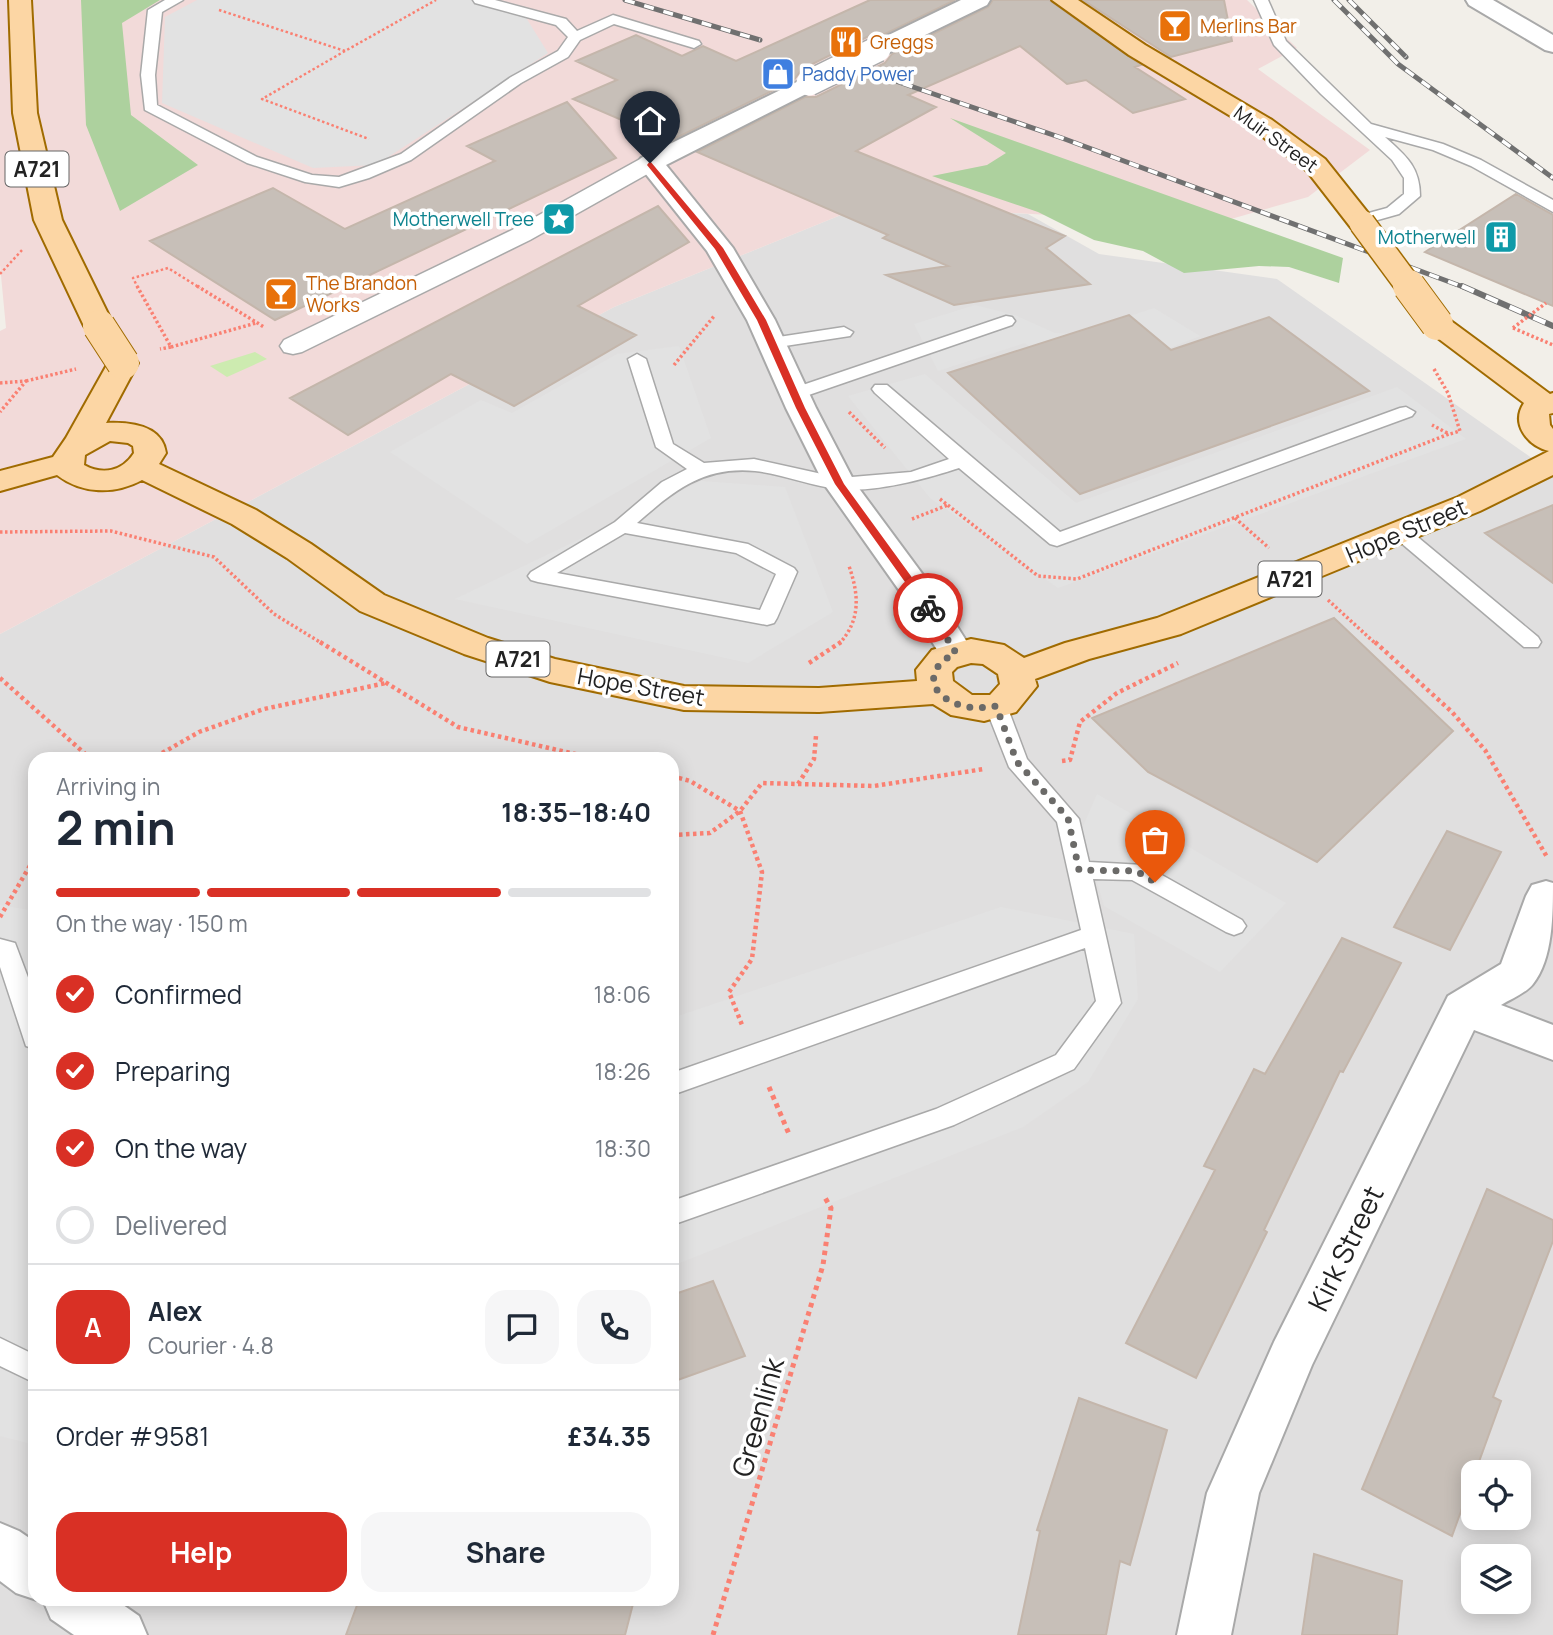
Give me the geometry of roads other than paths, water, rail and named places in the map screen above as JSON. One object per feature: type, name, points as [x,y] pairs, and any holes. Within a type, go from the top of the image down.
[{"type":"main road","name":"A721","points":[[20,0],[25,113],[48,220],[99,326],[123,363],[138,435],[149,442],[152,450],[150,459],[141,468]]},
{"type":"main road","name":"Muir Street","points":[[1063,0],[1138,50],[1263,125],[1316,165],[1437,324],[1548,403]]},
{"type":"main road","points":[[123,363],[73,453],[76,476],[98,481],[127,476],[141,468]]},
{"type":"main road","points":[[1548,403],[1535,409],[1532,417],[1533,424],[1542,436],[1553,443]]},
{"type":"main road","points":[[0,481],[73,453],[108,432],[138,435]]},
{"type":"main road","name":"Hope Street","points":[[1017,673],[1077,651],[1169,626],[1300,575],[1469,504],[1547,466],[1553,460]]},
{"type":"main road","name":"Hope Street","points":[[141,468],[244,517],[299,551],[372,603],[476,646],[550,670],[684,698],[819,700],[938,692]]},
{"type":"main road","points":[[956,653],[992,653],[1004,659],[1017,673],[1019,686],[1013,696],[996,706],[971,708],[957,705],[938,692],[933,675],[936,666],[956,653]]},
{"type":"street","points":[[293,346],[521,235],[650,163],[979,0]]},
{"type":"street","points":[[1477,0],[1553,45]]},
{"type":"street","points":[[650,163],[719,248],[772,343],[840,484],[920,595],[956,653]]},
{"type":"street","points":[[1463,1008],[1518,974],[1546,896]]},
{"type":"street","points":[[1463,1008],[1553,1043]]},
{"type":"street","name":"Kirk Street","points":[[1204,1635],[1233,1493],[1291,1358],[1463,1008]]},
{"type":"street","points":[[0,1549],[28,1569]]},
{"type":"street","points":[[79,1606],[120,1635]]},
{"type":"lane","points":[[176,0],[156,10],[148,75],[149,107],[252,160],[310,179],[339,181],[406,157],[516,80],[562,54],[575,37],[613,19],[694,44]]},
{"type":"lane","points":[[480,0],[561,22],[575,37]]},
{"type":"lane","points":[[1261,0],[1271,18],[1279,42],[1398,157],[1412,178],[1412,197],[1393,211],[1361,222]]},
{"type":"lane","points":[[1365,127],[1419,141],[1476,163],[1553,207]]},
{"type":"lane","points":[[798,401],[1006,321]]},
{"type":"lane","points":[[772,343],[844,332]]},
{"type":"lane","points":[[637,359],[665,447],[701,469]]},
{"type":"lane","points":[[881,389],[1057,540],[1406,412]]},
{"type":"lane","points":[[622,526],[741,548],[787,572],[766,618],[538,576],[622,526],[668,486],[701,469],[754,465],[840,484],[913,477],[962,461]]},
{"type":"lane","points":[[1401,533],[1531,642]]},
{"type":"lane","points":[[679,1210],[945,1117],[1065,1062],[1108,1003],[1068,818],[1017,762],[996,706]]},
{"type":"lane","points":[[1079,870],[1136,871],[1234,926]]},
{"type":"lane","points":[[679,1082],[1093,934]]},
{"type":"lane","points":[[0,948],[6,950],[28,1011]]},
{"type":"lane","points":[[0,1351],[28,1366]]},
{"type":"railway","points":[[625,0],[760,40]]},
{"type":"railway","points":[[1334,0],[1398,64],[1553,178]]},
{"type":"railway","points":[[1349,0],[1406,57]]},
{"type":"railway","points":[[884,77],[1062,138],[1466,288]]},
{"type":"railway","points":[[1462,286],[1553,326]]},
{"type":"place","name":"Merlins Bar","points":[[1175,26]]},
{"type":"place","name":"Greggs","points":[[846,42]]},
{"type":"place","name":"Paddy Power","points":[[778,74]]},
{"type":"place","name":"Motherwell Tree","points":[[559,219]]},
{"type":"place","name":"Motherwell","points":[[1501,237]]},
{"type":"place","name":"The Brandon Works","points":[[281,294]]}]
